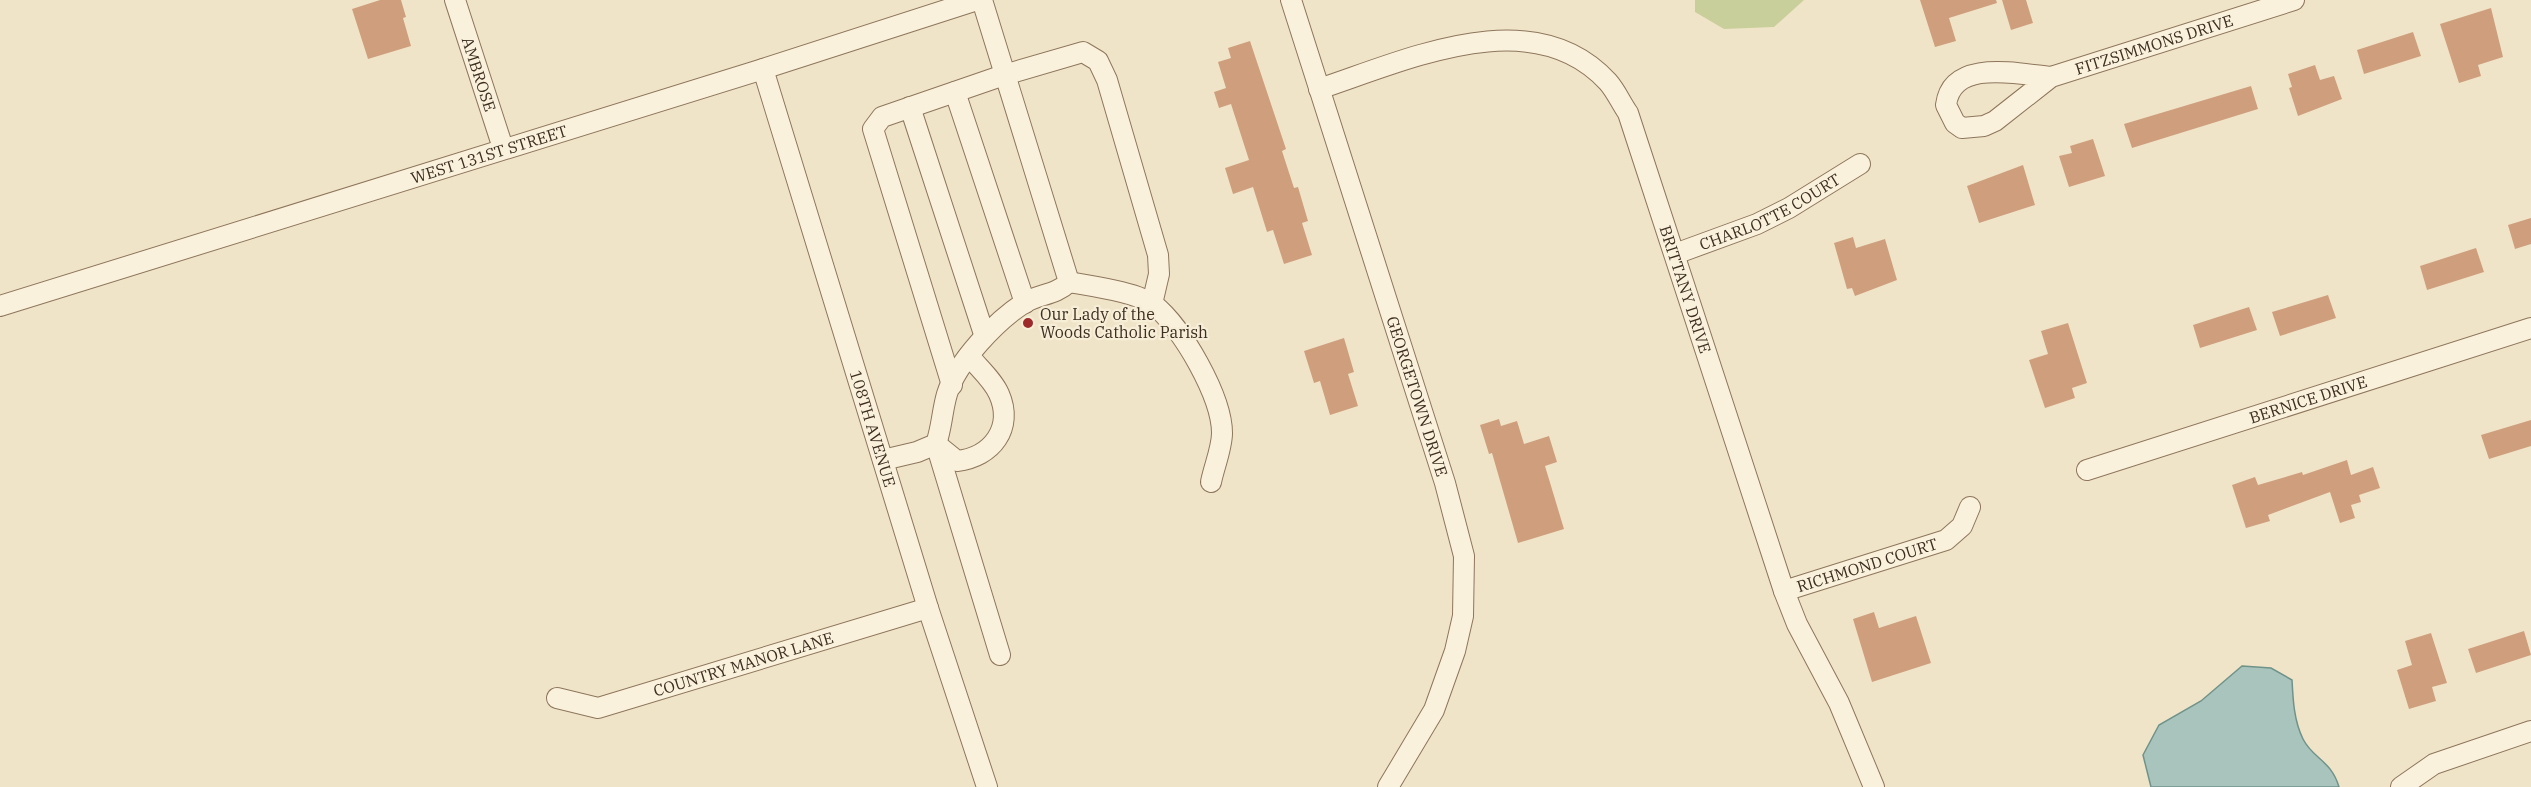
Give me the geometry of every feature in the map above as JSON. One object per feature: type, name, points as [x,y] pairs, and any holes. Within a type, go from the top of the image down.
[{"type":"street","name":"AMBROSE","points":[[455,0],[503,148]]},
{"type":"street","name":"WEST 131ST STREET","points":[[0,306],[763,69],[977,0]]},
{"type":"street","points":[[982,0],[1070,282]]},
{"type":"street","name":"GEORGETOWN DRIVE","points":[[1291,0],[1445,483],[1464,556],[1463,616],[1446,682],[1434,710],[1388,787]]},
{"type":"street","name":"FITZSIMMONS DRIVE","points":[[2051,77],[1987,72],[1974,75],[1962,79],[1952,88],[1946,105],[1955,123],[1962,128],[1972,129],[1984,126],[1995,121],[2051,77],[2294,0]]},
{"type":"street","name":"BRITTANY DRIVE","points":[[1319,89],[1468,39],[1502,36],[1534,39],[1556,46],[1581,59],[1608,82],[1628,113],[1784,591],[1797,624],[1839,703],[1874,787]]},
{"type":"street","points":[[952,385],[873,129],[882,117],[1004,75],[1083,52],[1098,61],[1107,81],[1158,255],[1159,274],[1152,304]]},
{"type":"street","name":"108TH AVENUE","points":[[763,69],[928,608],[987,787]]},
{"type":"street","points":[[955,92],[1026,303]]},
{"type":"street","points":[[910,107],[984,334]]},
{"type":"street","name":"CHARLOTTE COURT","points":[[1675,254],[1757,224],[1789,208],[1860,164]]},
{"type":"street","points":[[1000,655],[936,444],[941,431],[948,393],[984,334],[1026,303],[1060,291],[1070,282]]},
{"type":"street","points":[[1070,282],[1115,291],[1152,304],[1176,328],[1209,383],[1222,432],[1210,482]]},
{"type":"street","name":"BERNICE DRIVE","points":[[2087,470],[2531,328]]},
{"type":"street","points":[[936,444],[957,461],[970,459],[993,446],[1005,426],[1004,408],[999,392],[969,356]]},
{"type":"street","points":[[883,460],[917,452],[936,444]]},
{"type":"street","name":"RICHMOND COURT","points":[[1784,591],[1946,540],[1962,526],[1970,507]]},
{"type":"street","name":"COUNTRY MANOR LANE","points":[[556,698],[598,708],[928,608]]},
{"type":"street","points":[[2402,787],[2434,764],[2531,731]]},
{"type":"green space","points":[[1695,0],[1804,0],[1774,27],[1724,29],[1695,12]]},
{"type":"water","points":[[2242,666],[2271,668],[2292,680],[2296,718],[2303,739],[2307,746],[2327,765],[2339,787],[2151,787],[2143,755],[2159,725],[2201,701]]},
{"type":"building","points":[[380,0],[401,0],[406,17],[403,18],[411,46],[368,59],[352,9]]},
{"type":"building","points":[[1920,0],[1996,0],[1997,3],[1949,18],[1956,41],[1935,47]]},
{"type":"building","points":[[2002,0],[2026,0],[2033,23],[2011,30]]},
{"type":"building","points":[[2491,8],[2503,57],[2478,65],[2481,76],[2459,83],[2440,24]]},
{"type":"building","points":[[2413,32],[2421,56],[2364,74],[2357,50]]},
{"type":"building","points":[[1250,41],[1286,149],[1282,151],[1294,188],[1298,187],[1308,221],[1302,223],[1312,255],[1284,264],[1273,230],[1267,232],[1253,187],[1233,194],[1225,168],[1249,160],[1231,104],[1219,108],[1214,92],[1226,88],[1218,62],[1231,58],[1228,48]]},
{"type":"building","points":[[2315,65],[2320,80],[2334,76],[2342,99],[2298,116],[2289,88],[2292,87],[2288,74]]},
{"type":"building","points":[[2251,86],[2258,109],[2132,148],[2124,124]]},
{"type":"building","points":[[2093,139],[2105,176],[2069,187],[2059,156],[2072,153],[2070,146]]},
{"type":"building","points":[[2023,165],[2035,205],[1979,223],[1967,186]]},
{"type":"building","points":[[2531,218],[2531,244],[2515,249],[2508,225]]},
{"type":"building","points":[[1853,237],[1856,248],[1885,239],[1897,280],[1855,296],[1852,288],[1847,289],[1834,243]]},
{"type":"building","points":[[2476,248],[2484,272],[2427,290],[2420,266]]},
{"type":"building","points":[[2328,295],[2336,318],[2280,336],[2272,312]]},
{"type":"building","points":[[2249,307],[2257,330],[2200,348],[2193,325]]},
{"type":"building","points":[[2068,323],[2087,383],[2072,388],[2075,398],[2045,408],[2029,360],[2048,354],[2041,331]]},
{"type":"building","points":[[1344,338],[1354,372],[1348,374],[1358,406],[1330,415],[1320,381],[1314,383],[1304,351]]},
{"type":"building","points":[[1499,419],[1501,426],[1517,421],[1524,444],[1549,436],[1557,462],[1545,466],[1564,529],[1518,543],[1492,453],[1489,454],[1480,425]]},
{"type":"building","points":[[2531,420],[2531,446],[2489,459],[2481,435]]},
{"type":"building","points":[[2347,460],[2351,475],[2373,467],[2380,488],[2359,495],[2361,502],[2351,505],[2355,518],[2340,523],[2330,492],[2268,515],[2270,521],[2246,528],[2232,485],[2255,477],[2258,485],[2302,472],[2303,475]]},
{"type":"building","points":[[1874,612],[1879,628],[1916,616],[1931,663],[1872,682],[1853,619]]},
{"type":"building","points":[[2524,631],[2531,655],[2476,673],[2468,649]]},
{"type":"building","points":[[2431,633],[2447,683],[2432,687],[2436,701],[2409,709],[2397,670],[2412,665],[2405,641]]},
{"type":"place","name":"Our Lady of the Woods Catholic Parish","points":[[1028,323]]}]
